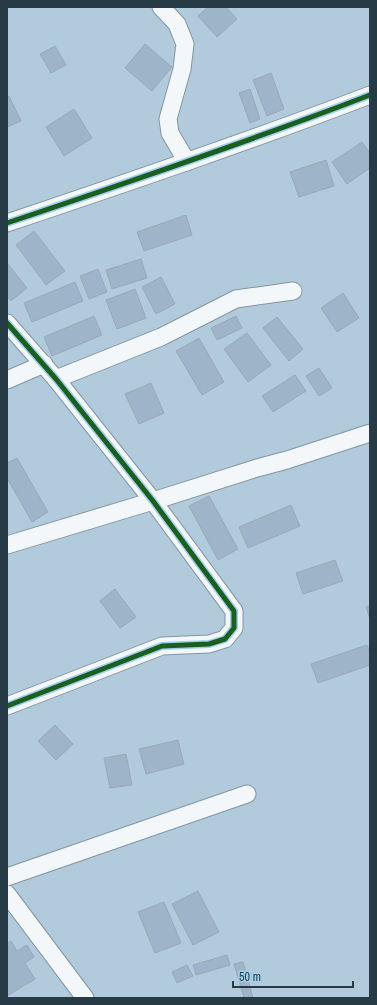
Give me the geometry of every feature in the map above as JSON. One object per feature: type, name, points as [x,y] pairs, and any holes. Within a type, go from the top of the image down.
[{"type":"street","points":[[161,7],[177,24],[185,44],[182,69],[168,119],[170,134],[187,162]]},
{"type":"street","points":[[7,223],[187,162],[300,122],[370,95]]},
{"type":"street","points":[[56,379],[161,337],[236,299],[293,292]]},
{"type":"street","points":[[7,323],[44,364],[153,501],[234,611],[234,628],[224,639],[208,644],[162,646],[7,706]]},
{"type":"street","points":[[7,380],[44,364]]},
{"type":"street","points":[[7,545],[287,460],[370,433]]},
{"type":"street","points":[[7,877],[247,794]]},
{"type":"street","points":[[7,894],[85,998]]},
{"type":"building","points":[[208,7],[226,7],[237,19],[217,37],[198,16]]},
{"type":"building","points":[[145,44],[172,67],[152,91],[125,68]]},
{"type":"building","points":[[55,46],[66,65],[51,73],[40,54]]},
{"type":"building","points":[[271,73],[284,109],[267,116],[253,80]]},
{"type":"building","points":[[250,89],[260,119],[250,123],[239,93]]},
{"type":"building","points":[[9,96],[21,121],[7,127],[7,97]]},
{"type":"building","points":[[74,109],[92,138],[64,156],[46,127]]},
{"type":"building","points":[[362,142],[370,153],[370,168],[347,184],[332,162]]},
{"type":"building","points":[[326,160],[334,186],[299,197],[290,172]]},
{"type":"building","points":[[186,215],[192,235],[144,251],[137,232]]},
{"type":"building","points":[[34,231],[65,271],[46,285],[16,245]]},
{"type":"building","points":[[141,259],[147,278],[112,289],[106,270]]},
{"type":"building","points":[[7,263],[27,288],[11,301],[7,296]]},
{"type":"building","points":[[98,269],[107,292],[89,299],[80,276]]},
{"type":"building","points":[[161,277],[175,304],[156,314],[142,287]]},
{"type":"building","points":[[75,282],[83,301],[32,322],[24,303]]},
{"type":"building","points":[[135,289],[146,318],[117,329],[106,300]]},
{"type":"building","points":[[343,293],[359,318],[337,332],[321,308]]},
{"type":"building","points":[[94,316],[102,335],[52,356],[44,337]]},
{"type":"building","points":[[236,316],[242,328],[217,340],[211,328]]},
{"type":"building","points":[[277,317],[303,349],[289,361],[263,328]]},
{"type":"building","points":[[247,333],[271,365],[248,382],[224,349]]},
{"type":"building","points":[[199,338],[224,382],[202,395],[176,351]]},
{"type":"building","points":[[319,368],[332,388],[319,396],[306,376]]},
{"type":"building","points":[[295,375],[306,391],[273,412],[262,396]]},
{"type":"building","points":[[151,383],[164,413],[139,424],[125,394]]},
{"type":"building","points":[[17,458],[48,512],[32,522],[7,478],[7,463]]},
{"type":"building","points":[[209,496],[238,549],[218,560],[189,506]]},
{"type":"building","points":[[291,505],[300,526],[248,548],[239,527]]},
{"type":"building","points":[[335,560],[343,581],[303,594],[296,573]]},
{"type":"building","points":[[115,589],[136,617],[120,628],[100,601]]},
{"type":"building","points":[[370,606],[370,619],[366,607]]},
{"type":"building","points":[[367,645],[370,653],[370,665],[318,683],[311,664]]},
{"type":"building","points":[[55,725],[73,744],[56,760],[38,741]]},
{"type":"building","points":[[178,740],[184,764],[146,774],[139,749]]},
{"type":"building","points":[[126,754],[132,785],[110,788],[104,758]]},
{"type":"building","points":[[198,891],[219,932],[193,945],[172,904]]},
{"type":"building","points":[[164,902],[181,943],[155,953],[138,912]]},
{"type":"building","points":[[11,941],[17,951],[27,945],[34,957],[25,963],[35,979],[7,996],[7,944]]},
{"type":"building","points":[[227,955],[230,965],[196,975],[193,965]]},
{"type":"building","points":[[243,962],[253,998],[244,998],[234,964]]},
{"type":"building","points":[[187,965],[193,976],[177,983],[172,972]]},
{"type":"cycle path","points":[[7,223],[235,145],[370,95]]},
{"type":"cycle path","points":[[7,323],[56,379],[153,501],[234,611],[234,628],[225,639],[209,644],[162,646],[7,706]]}]
